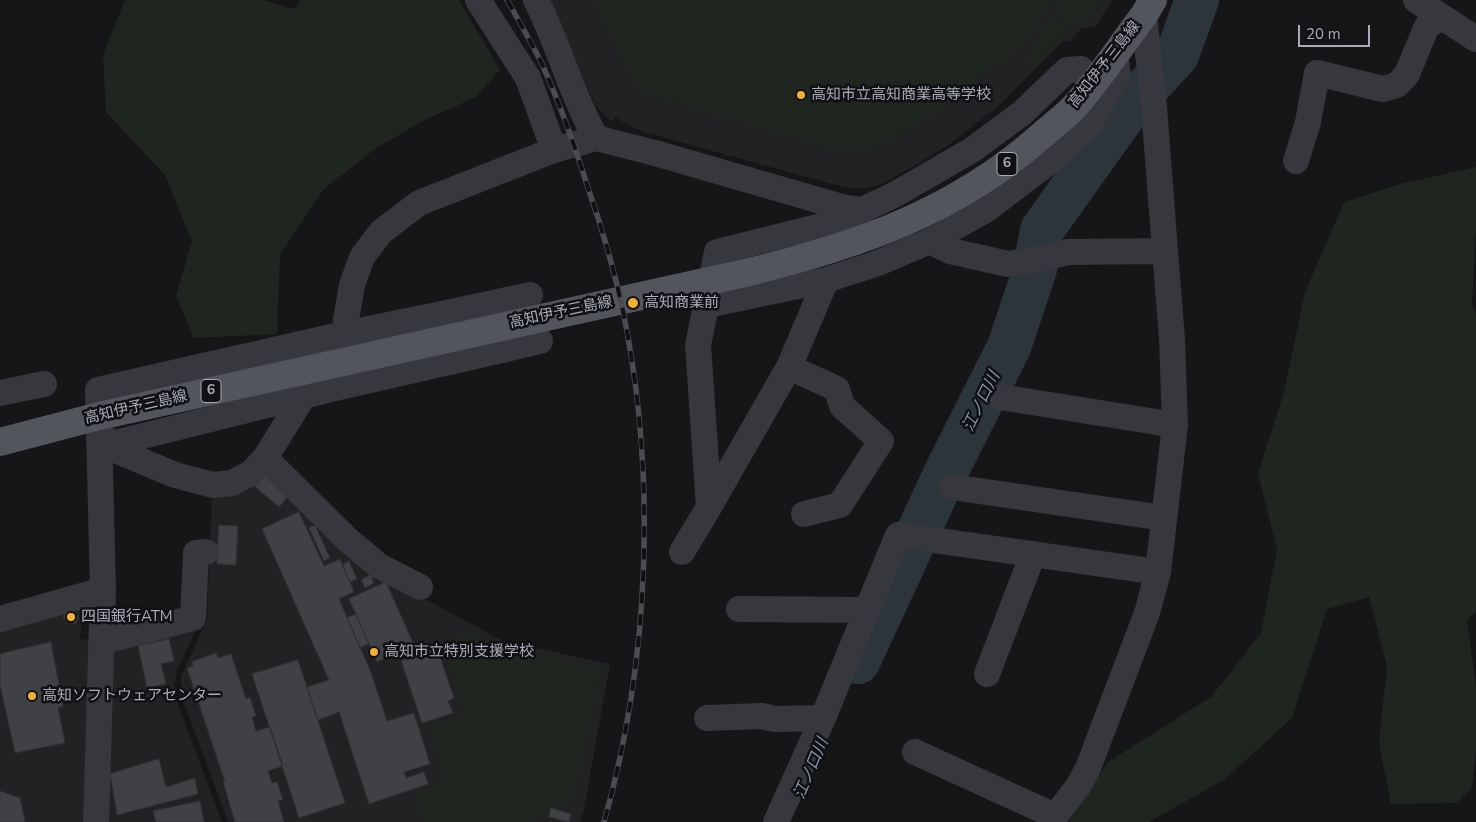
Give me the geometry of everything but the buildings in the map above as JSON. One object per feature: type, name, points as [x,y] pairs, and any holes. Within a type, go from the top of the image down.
[{"type":"main road","name":"高知伊予三島線","points":[[0,442],[103,431],[423,343],[808,258],[885,231],[939,207],[979,184],[1019,156],[1075,107],[1148,8]]},
{"type":"street","points":[[478,0],[528,78],[554,150]]},
{"type":"street","points":[[536,0],[549,24],[585,117],[596,138]]},
{"type":"street","points":[[1416,0],[1476,39]]},
{"type":"street","points":[[915,752],[1053,819],[1079,785],[1088,768],[1147,613],[1158,572],[1175,425],[1166,251],[1154,107],[1149,74],[1148,8]]},
{"type":"street","points":[[1296,161],[1308,122],[1317,73],[1383,89],[1397,85],[1407,74],[1427,26],[1442,17]]},
{"type":"street","points":[[707,305],[826,280],[878,264],[930,241],[986,210],[1054,159],[1090,124],[1118,75],[1115,53]]},
{"type":"street","points":[[709,508],[698,346],[717,252],[837,222],[894,195],[972,150],[1022,113],[1067,70],[1081,69],[1092,85]]},
{"type":"street","points":[[349,333],[346,320],[352,285],[362,258],[381,232],[419,203],[554,150],[596,138],[842,207],[864,210]]},
{"type":"street","points":[[930,241],[950,251],[1008,264],[1068,252],[1166,251]]},
{"type":"street","points":[[682,552],[789,367],[826,280]]},
{"type":"street","points":[[96,822],[103,590],[103,431],[98,390],[349,333],[530,295]]},
{"type":"street","points":[[447,313],[458,360]]},
{"type":"street","points":[[103,431],[303,396],[540,341]]},
{"type":"street","points":[[789,367],[837,389],[842,406],[881,441],[840,505],[804,514]]},
{"type":"street","points":[[0,393],[44,384]]},
{"type":"street","points":[[103,431],[120,452],[175,475],[213,484],[232,483],[251,473],[265,458],[303,396]]},
{"type":"street","points":[[1000,397],[1175,425]]},
{"type":"street","points":[[265,458],[348,540],[379,566],[420,587]]},
{"type":"street","points":[[952,487],[1164,518]]},
{"type":"street","points":[[776,822],[823,718],[898,535],[1158,572]]},
{"type":"street","points":[[101,642],[193,618],[196,553],[206,552]]},
{"type":"street","points":[[986,674],[1033,554]]},
{"type":"street","points":[[0,619],[103,590]]},
{"type":"street","points":[[738,608],[868,610]]},
{"type":"street","points":[[707,718],[762,716],[775,719],[823,718]]},
{"type":"shaded area","points":[[125,0],[262,0],[295,9],[301,0],[459,0],[500,70],[476,97],[427,119],[376,148],[324,189],[280,255],[277,334],[194,338],[176,296],[192,241],[165,175],[106,112],[103,55]]},
{"type":"shaded area","name":"高知市立高知商業高等学校","points":[[547,0],[1112,0],[1096,26],[1081,28],[1071,41],[1062,42],[1003,102],[950,144],[881,184],[857,189],[832,184],[648,133],[629,126],[616,117],[611,122],[595,105]]},
{"type":"shaded area","name":"高知市立高知商業高等学校","points":[[592,0],[1053,0],[1035,29],[1004,60],[928,119],[886,143],[861,150],[837,150],[654,97],[640,90],[634,83]]},
{"type":"shaded area","points":[[1059,0],[1101,0],[1090,17],[1073,25],[1038,62],[1026,61],[1040,32],[1051,18],[1059,19],[1062,16],[1057,7]]},
{"type":"shaded area","points":[[1476,167],[1476,227],[1472,305],[1476,315],[1476,612],[1467,620],[1476,686],[1476,750],[1472,788],[1456,803],[1391,804],[1379,744],[1387,666],[1369,597],[1327,609],[1292,718],[1225,779],[1149,822],[1069,822],[1108,762],[1211,697],[1261,633],[1277,549],[1258,473],[1284,392],[1305,292],[1344,202],[1400,184]]},
{"type":"shaded area","name":"高知市立特別支援学校","points":[[266,471],[371,570],[503,641],[610,664],[584,809],[580,822],[228,822],[181,695],[181,676],[207,620],[212,495]]},
{"type":"shaded area","points":[[76,607],[82,612],[80,639],[131,644],[196,630],[177,670],[173,691],[222,822],[0,822],[0,629]]},
{"type":"shaded area","points":[[470,630],[501,646],[603,668],[571,803],[531,822],[424,822],[414,793],[445,781],[429,728],[465,714],[443,644]]},
{"type":"waterway","name":"江ノ口川","points":[[858,662],[946,472],[1009,347],[1035,269],[1042,230],[1131,105],[1177,55],[1197,0]]},
{"type":"railway","points":[[507,0],[542,64],[578,157],[616,280],[634,374],[641,438],[644,502],[644,568],[639,633],[631,697],[619,760],[604,822]]},
{"type":"place","name":"高知市立高知商業高等学校","points":[[801,95]]},
{"type":"place","name":"高知商業前","points":[[633,303]]},
{"type":"place","name":"四国銀行ATM","points":[[71,617]]},
{"type":"place","name":"高知市立特別支援学校","points":[[374,652]]},
{"type":"place","name":"高知ソフトウェアセンター","points":[[32,696]]}]
